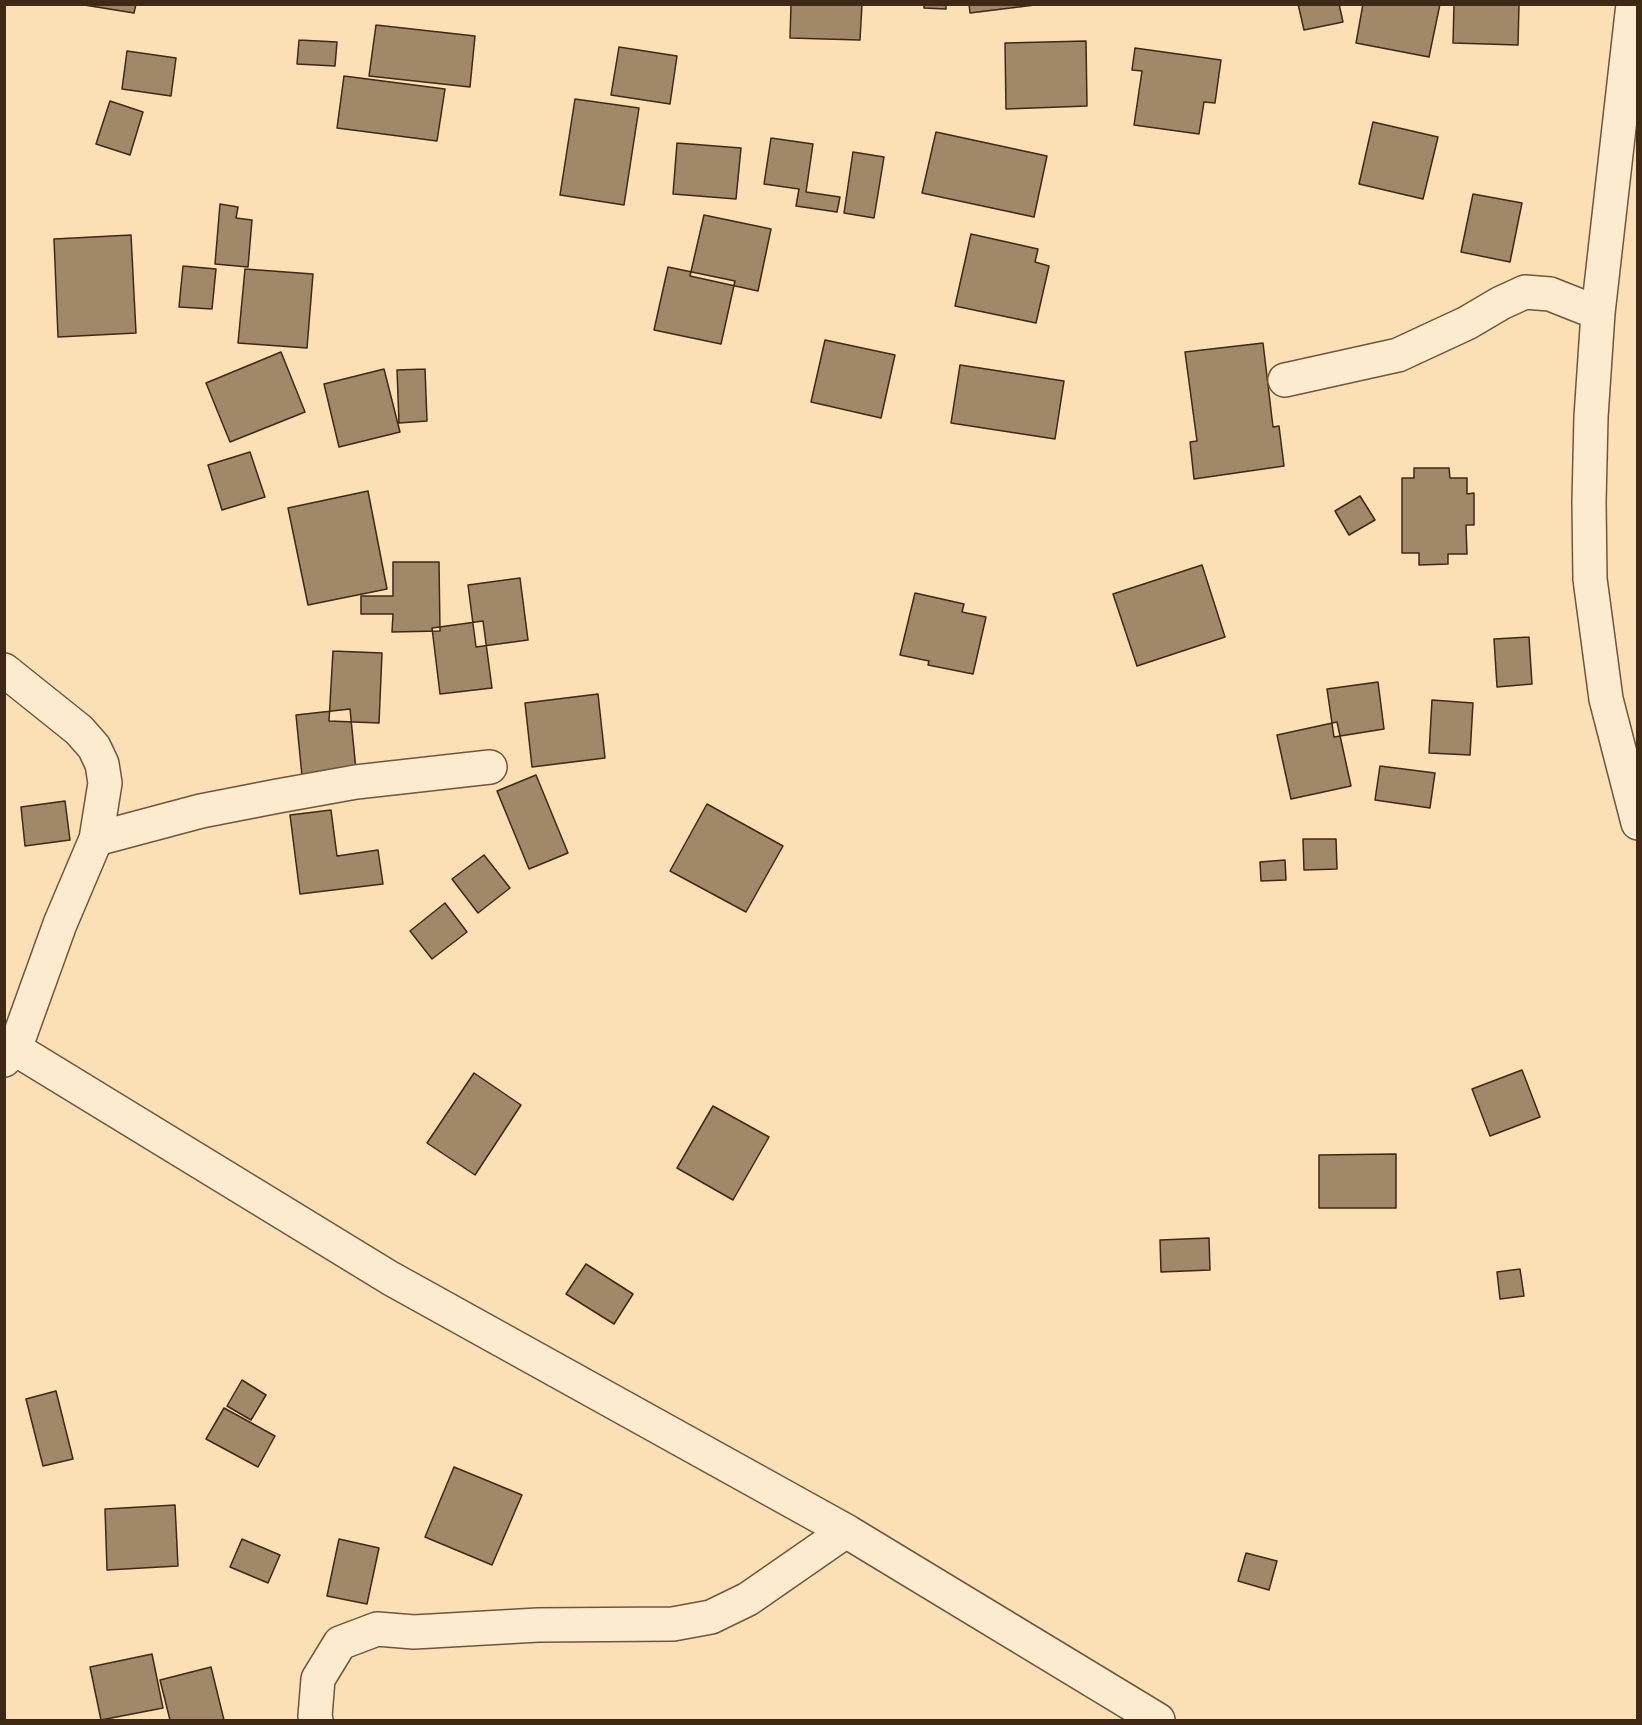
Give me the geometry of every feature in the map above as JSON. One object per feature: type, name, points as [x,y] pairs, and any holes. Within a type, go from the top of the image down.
[{"type":"street","points":[[1633,4],[1598,313],[1591,417],[1590,579],[1606,699],[1638,823]]},
{"type":"street","points":[[1285,380],[1398,355],[1467,323],[1525,292],[1550,294],[1598,313]]},
{"type":"street","points":[[4,670],[79,730],[94,747],[102,764],[105,783],[96,839],[8,1050],[390,1278],[846,1532],[1158,1720]]},
{"type":"street","points":[[96,839],[201,811],[278,796],[356,782],[490,767]]},
{"type":"street","points":[[316,1720],[318,1679],[340,1643],[377,1629],[414,1632],[538,1625],[673,1624],[711,1617],[748,1599],[846,1532]]},
{"type":"building","points":[[78,4],[136,4],[134,13]]},
{"type":"building","points":[[791,4],[862,4],[860,40],[790,38]]},
{"type":"building","points":[[924,4],[946,4],[946,9],[924,8]]},
{"type":"building","points":[[969,4],[1043,4],[970,13]]},
{"type":"building","points":[[1298,4],[1339,4],[1343,22],[1304,30]]},
{"type":"building","points":[[1363,4],[1440,4],[1429,57],[1356,43]]},
{"type":"building","points":[[1454,4],[1519,4],[1518,45],[1453,43]]},
{"type":"building","points":[[376,25],[475,36],[470,87],[369,76]]},
{"type":"building","points":[[299,40],[337,42],[335,66],[297,64]]},
{"type":"building","points":[[1086,41],[1087,106],[1006,109],[1005,43]]},
{"type":"building","points":[[619,47],[677,56],[670,104],[611,95]]},
{"type":"building","points":[[1135,48],[1221,60],[1215,103],[1204,102],[1199,134],[1134,125],[1142,71],[1132,70]]},
{"type":"building","points":[[127,51],[176,58],[171,96],[122,89]]},
{"type":"building","points":[[344,76],[445,89],[437,141],[337,128]]},
{"type":"building","points":[[575,99],[639,108],[624,205],[560,195]]},
{"type":"building","points":[[110,101],[143,112],[130,155],[96,144]]},
{"type":"building","points":[[1373,122],[1438,137],[1423,199],[1359,184]]},
{"type":"building","points":[[936,132],[1047,156],[1034,217],[922,193]]},
{"type":"building","points":[[771,138],[813,144],[806,192],[840,197],[837,212],[796,206],[799,189],[764,184]]},
{"type":"building","points":[[677,143],[741,148],[736,199],[673,194]]},
{"type":"building","points":[[853,152],[884,157],[874,218],[844,213]]},
{"type":"building","points":[[1473,194],[1522,203],[1510,262],[1461,252]]},
{"type":"building","points":[[220,204],[238,207],[236,218],[252,220],[248,267],[215,264]]},
{"type":"building","points":[[704,215],[771,229],[758,291],[690,276]]},
{"type":"building","points":[[971,234],[1038,249],[1035,262],[1049,266],[1036,323],[955,306]]},
{"type":"building","points":[[131,235],[136,333],[58,337],[54,239]]},
{"type":"building","points":[[183,266],[216,269],[212,309],[179,307]]},
{"type":"building","points":[[668,267],[735,281],[721,344],[654,330]]},
{"type":"building","points":[[245,269],[313,274],[307,348],[238,343]]},
{"type":"building","points":[[825,340],[895,355],[881,418],[811,402]]},
{"type":"building","points":[[1263,343],[1273,427],[1279,426],[1284,466],[1194,479],[1190,442],[1197,441],[1185,352]]},
{"type":"building","points":[[281,352],[305,412],[230,442],[206,383]]},
{"type":"building","points":[[960,365],[1064,381],[1055,439],[951,423]]},
{"type":"building","points":[[384,369],[400,432],[339,447],[324,384]]},
{"type":"building","points":[[425,369],[427,421],[399,423],[397,370]]},
{"type":"building","points":[[250,452],[265,497],[222,510],[208,465]]},
{"type":"building","points":[[1414,468],[1449,468],[1450,478],[1467,478],[1467,494],[1474,493],[1474,525],[1466,525],[1467,554],[1448,554],[1448,564],[1419,565],[1419,553],[1402,553],[1402,478],[1414,478]]},
{"type":"building","points":[[368,491],[387,589],[308,605],[288,508]]},
{"type":"building","points":[[1360,496],[1375,520],[1349,535],[1335,511]]},
{"type":"building","points":[[393,562],[439,562],[440,631],[392,632],[393,614],[361,614],[361,596],[393,596]]},
{"type":"building","points":[[1202,565],[1225,637],[1137,666],[1113,594]]},
{"type":"building","points":[[520,578],[528,640],[476,647],[468,585]]},
{"type":"building","points":[[915,593],[964,604],[962,612],[986,617],[973,674],[928,665],[929,661],[900,655]]},
{"type":"building","points":[[483,621],[492,688],[440,694],[432,628]]},
{"type":"building","points":[[1529,637],[1532,684],[1497,687],[1494,639]]},
{"type":"building","points":[[333,651],[382,653],[379,723],[329,721]]},
{"type":"building","points":[[1378,682],[1384,729],[1334,737],[1327,689]]},
{"type":"building","points":[[598,694],[605,758],[532,767],[525,703]]},
{"type":"building","points":[[1432,700],[1473,703],[1470,755],[1429,753]]},
{"type":"building","points":[[350,709],[356,770],[302,776],[296,715]]},
{"type":"building","points":[[1337,722],[1351,786],[1291,799],[1277,735]]},
{"type":"building","points":[[1380,766],[1435,773],[1430,808],[1375,800]]},
{"type":"building","points":[[536,775],[568,853],[529,869],[497,791]]},
{"type":"building","points":[[65,801],[70,840],[25,846],[21,807]]},
{"type":"building","points":[[707,804],[783,846],[746,912],[670,871]]},
{"type":"building","points":[[331,810],[337,856],[378,850],[383,884],[300,894],[290,815]]},
{"type":"building","points":[[1303,839],[1336,839],[1337,869],[1304,870]]},
{"type":"building","points":[[484,855],[510,888],[478,913],[452,879]]},
{"type":"building","points":[[1285,860],[1286,880],[1261,881],[1260,862]]},
{"type":"building","points":[[445,903],[467,932],[432,959],[410,931]]},
{"type":"building","points":[[1522,1070],[1540,1117],[1490,1136],[1472,1089]]},
{"type":"building","points":[[474,1073],[521,1105],[475,1175],[427,1143]]},
{"type":"building","points":[[713,1106],[769,1137],[733,1200],[677,1168]]},
{"type":"building","points":[[1396,1154],[1396,1208],[1319,1208],[1319,1155]]},
{"type":"building","points":[[1209,1238],[1210,1270],[1161,1272],[1160,1240]]},
{"type":"building","points":[[586,1264],[633,1294],[614,1324],[566,1294]]},
{"type":"building","points":[[1520,1269],[1524,1296],[1500,1299],[1497,1272]]},
{"type":"building","points":[[242,1380],[266,1395],[251,1420],[227,1406]]},
{"type":"building","points":[[56,1391],[73,1459],[43,1466],[26,1399]]},
{"type":"building","points":[[224,1408],[275,1436],[258,1467],[206,1439]]},
{"type":"building","points":[[454,1467],[522,1495],[492,1565],[425,1537]]},
{"type":"building","points":[[175,1505],[178,1566],[107,1570],[105,1509]]},
{"type":"building","points":[[242,1539],[280,1555],[268,1583],[230,1567]]},
{"type":"building","points":[[339,1539],[379,1548],[367,1604],[327,1596]]},
{"type":"building","points":[[1246,1553],[1277,1561],[1269,1590],[1238,1581]]},
{"type":"building","points":[[152,1654],[163,1708],[101,1720],[90,1667]]},
{"type":"building","points":[[211,1667],[224,1720],[170,1720],[160,1680]]}]
